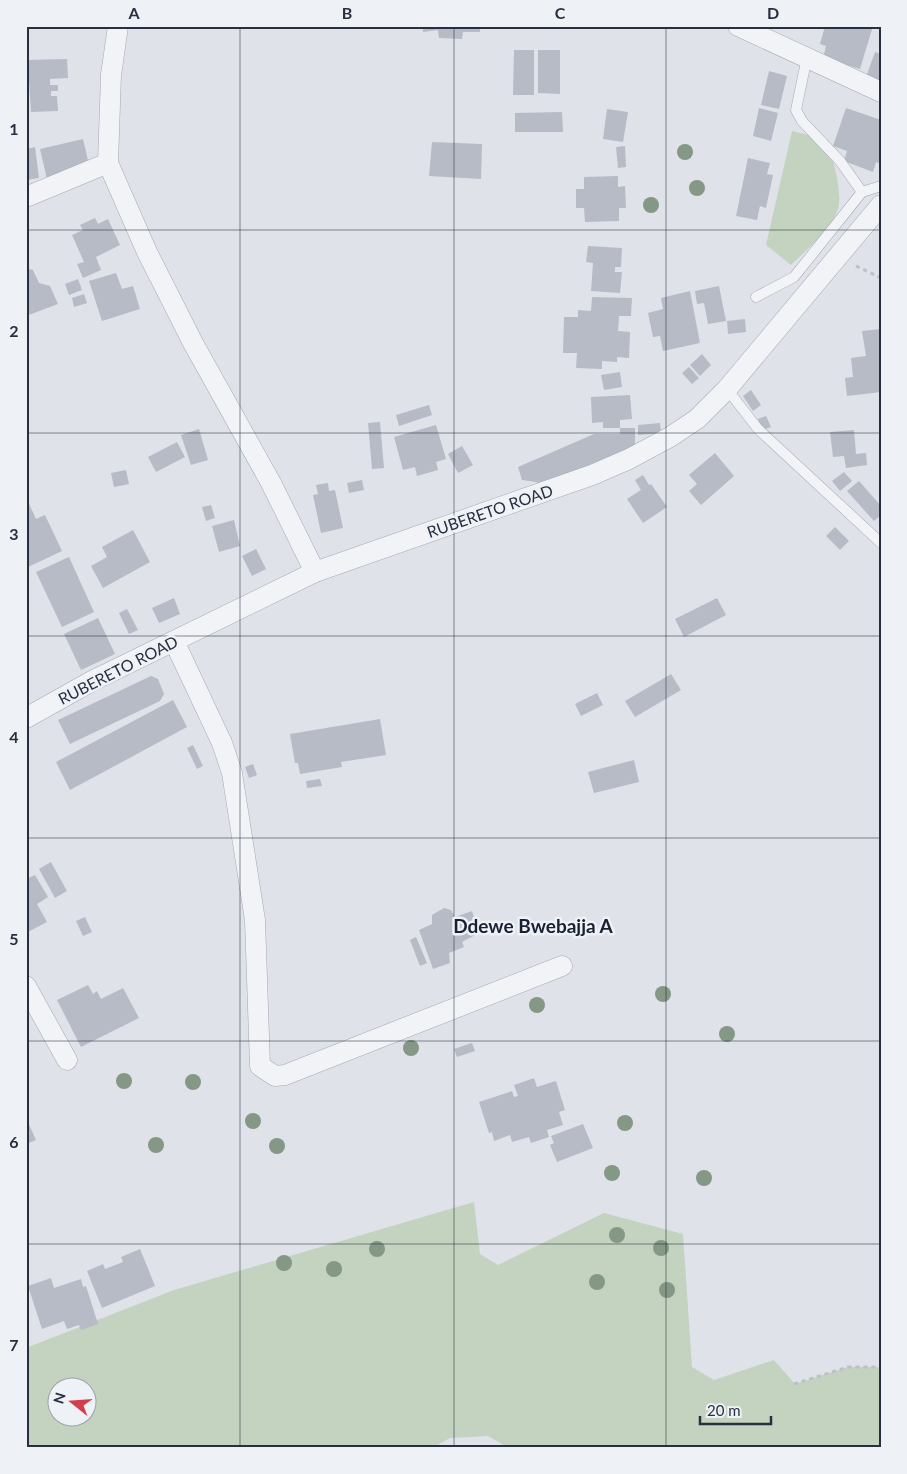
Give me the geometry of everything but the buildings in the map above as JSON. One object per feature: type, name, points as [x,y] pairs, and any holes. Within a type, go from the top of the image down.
[{"type":"street","points":[[118,26],[111,75],[108,163],[147,252],[193,343],[271,484],[314,572]]},
{"type":"street","points":[[738,26],[881,92]]},
{"type":"street","points":[[26,197],[108,163]]},
{"type":"street","name":"RUBERETO ROAD","points":[[26,718],[92,681],[314,572],[592,475],[629,459],[670,437],[697,418],[727,389],[881,205]]},
{"type":"street","points":[[174,641],[222,743],[232,773],[255,920],[260,1066],[275,1076],[285,1075],[562,966]]},
{"type":"street","points":[[26,986],[67,1060]]},
{"type":"lane","points":[[807,57],[796,110],[802,121],[840,162],[862,192]]},
{"type":"lane","points":[[756,297],[794,277],[862,192],[881,186]]},
{"type":"lane","points":[[727,389],[758,428],[881,543]]},
{"type":"path","points":[[794,1384],[848,1367],[881,1367]]},
{"type":"green space","points":[[792,131],[828,140],[836,175],[839,202],[835,217],[830,224],[818,239],[791,265],[766,245]]},
{"type":"green space","points":[[474,1202],[480,1254],[498,1265],[604,1213],[683,1234],[692,1367],[714,1380],[774,1360],[795,1384],[848,1367],[881,1367],[881,1448],[509,1448],[488,1436],[450,1438],[432,1448],[26,1448],[26,1348],[174,1290]]},
{"type":"district","name":"Ddewe Bwebajja A","points":[[533,926]]}]
